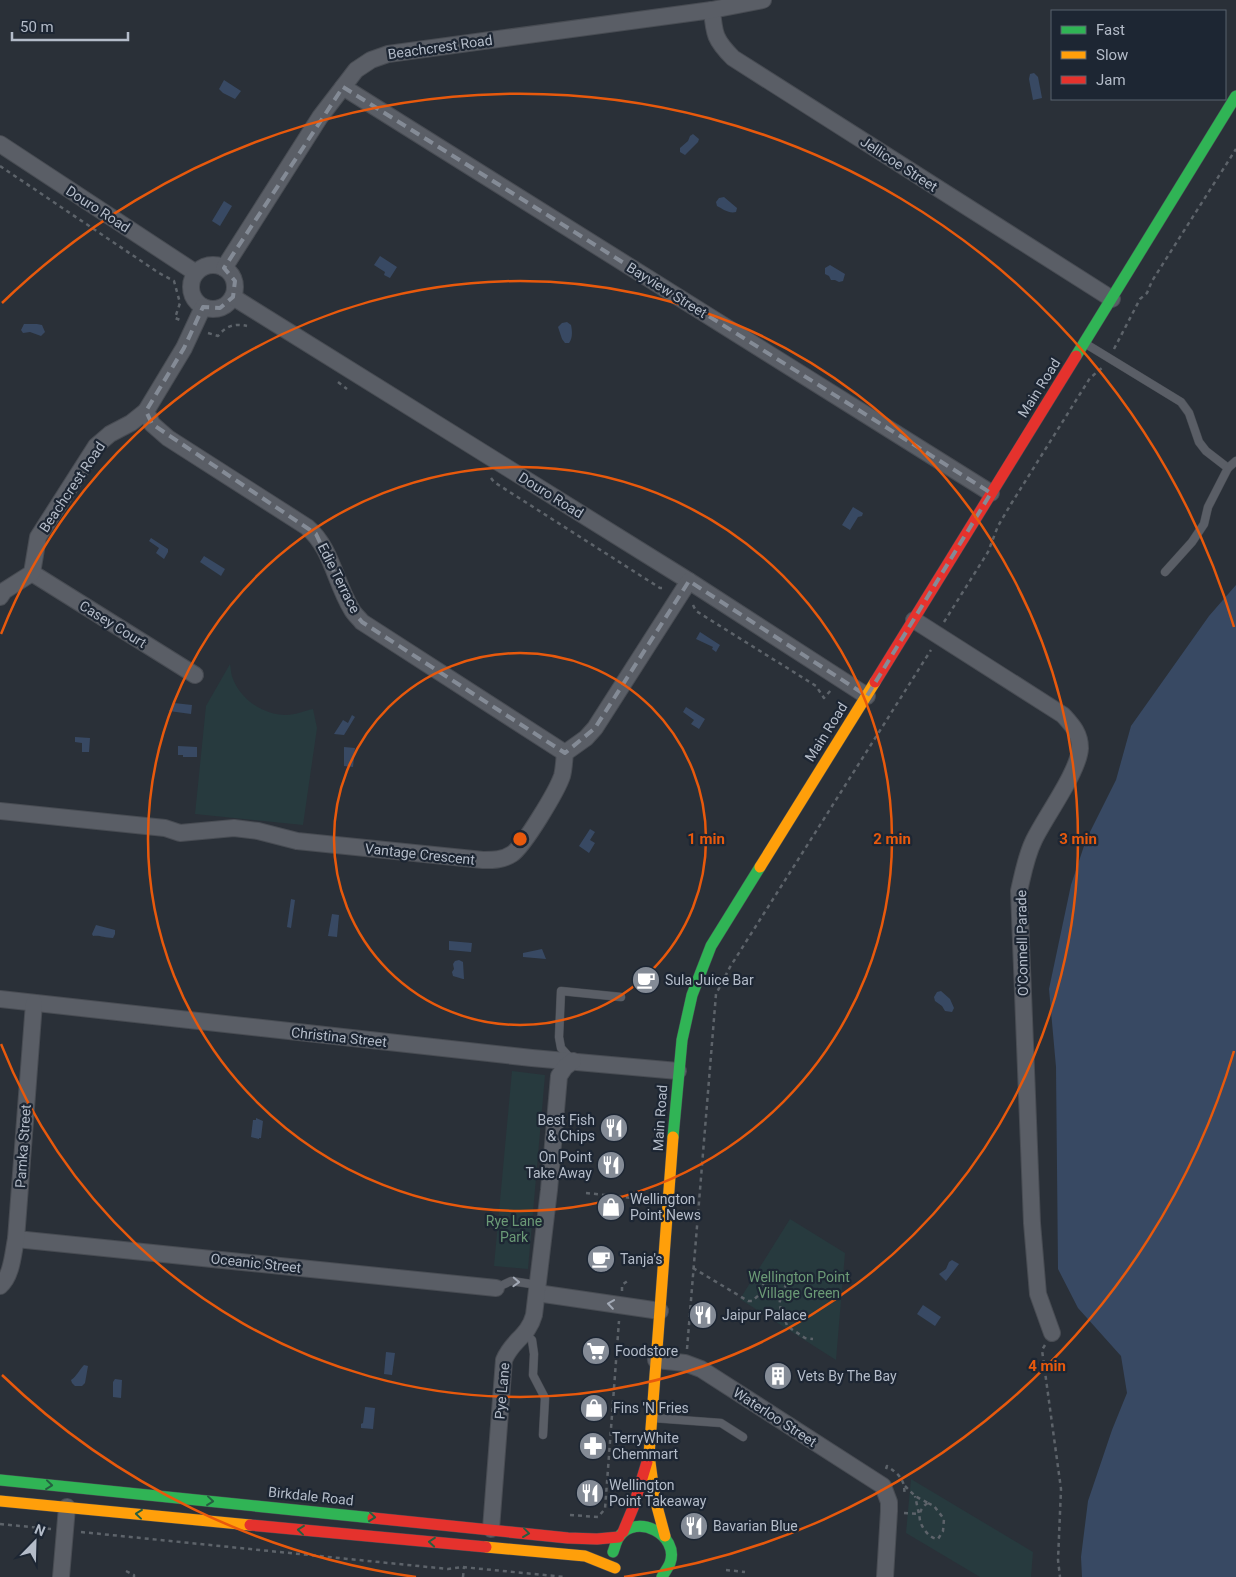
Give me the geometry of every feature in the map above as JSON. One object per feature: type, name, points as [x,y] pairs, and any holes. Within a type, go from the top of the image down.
[{"type":"main road","name":"Main Road","points":[[662,1577],[668,1571],[672,1553],[670,1544],[665,1536],[655,1499],[649,1455],[651,1417],[678,1071],[682,1040],[692,996],[711,946],[1236,96]]},
{"type":"main road","name":"Main Road","points":[[618,1572],[612,1554],[614,1545],[621,1535],[633,1508],[649,1455]]},
{"type":"main road","name":"Birkdale Road","points":[[0,1480],[583,1539],[621,1535],[631,1528],[640,1526],[658,1530],[665,1536]]},
{"type":"main road","points":[[0,1501],[585,1556],[618,1572]]},
{"type":"main road","points":[[390,1519],[469,1537],[478,1541],[481,1546]]},
{"type":"street","name":"Beachcrest Road","points":[[224,268],[320,117],[356,70],[371,60],[388,54],[712,10],[760,0]]},
{"type":"street","name":"Jellicoe Street","points":[[712,10],[714,31],[720,46],[733,58],[1112,299]]},
{"type":"street","name":"Bayview Street","points":[[343,87],[991,493]]},
{"type":"street","name":"Douro Road","points":[[0,144],[196,273]]},
{"type":"street","points":[[209,265],[220,266],[235,280],[236,286],[233,297],[226,306],[214,310],[202,307],[194,299],[191,283],[196,273],[209,265]]},
{"type":"street","name":"Douro Road","points":[[233,297],[689,581],[867,696]]},
{"type":"street","name":"Beachcrest Road","points":[[32,573],[38,537],[96,446],[110,434],[131,423],[146,411],[184,348],[202,307]]},
{"type":"street","name":"Edie Terrace","points":[[146,411],[152,424],[168,438],[316,534],[324,546],[352,610],[362,622],[565,753]]},
{"type":"street","points":[[0,597],[4,591],[32,573]]},
{"type":"street","name":"Casey Court","points":[[32,573],[195,675]]},
{"type":"street","points":[[565,753],[586,738],[595,728],[689,581]]},
{"type":"street","name":"O'Connell Parade","points":[[914,620],[1063,715],[1077,732],[1080,747],[1078,758],[1070,775],[1033,841],[1025,862],[1019,891],[1032,1223],[1038,1294],[1052,1333]]},
{"type":"street","name":"Vantage Crescent","points":[[0,811],[165,828],[180,833],[234,828],[298,841],[483,860],[500,860],[514,853],[523,842],[558,787],[563,774],[565,753]]},
{"type":"street","name":"Christina Street","points":[[0,999],[532,1058],[678,1071]]},
{"type":"street","name":"Pamka Street","points":[[0,1286],[8,1273],[16,1238],[34,1003]]},
{"type":"street","name":"Pye Lane","points":[[491,1529],[504,1360],[513,1344],[526,1334],[531,1326],[534,1315],[559,1076],[565,1066],[574,1061]]},
{"type":"street","name":"Oceanic Street","points":[[16,1238],[496,1288]]},
{"type":"street","points":[[538,1289],[660,1310]]},
{"type":"street","name":"Waterloo Street","points":[[656,1360],[685,1363],[701,1369],[883,1486],[886,1492],[889,1511],[885,1577]]},
{"type":"street","points":[[61,1577],[67,1507]]},
{"type":"lane","points":[[1084,343],[1181,402],[1189,413],[1198,442],[1206,451],[1228,468]]},
{"type":"lane","points":[[1165,572],[1192,542],[1204,524],[1208,507],[1228,468],[1236,461]]},
{"type":"lane","points":[[574,1061],[561,1048],[558,1037],[561,991],[621,997]]},
{"type":"lane","points":[[496,1288],[511,1281],[538,1289]]},
{"type":"lane","points":[[526,1334],[532,1340],[534,1354],[533,1375],[545,1398],[543,1434]]},
{"type":"lane","points":[[651,1417],[721,1423],[743,1437]]},
{"type":"path","points":[[944,624],[988,552],[998,526],[1011,504],[1090,378],[1109,358],[1140,300],[1147,293],[1236,149]]},
{"type":"path","points":[[0,166],[159,273],[174,281],[180,303],[175,318],[218,336],[224,329],[232,325],[253,327]]},
{"type":"path","points":[[336,380],[340,385],[348,389]]},
{"type":"path","points":[[490,476],[494,482],[660,588],[668,588],[692,604],[696,611],[816,686],[824,698],[840,679]]},
{"type":"path","points":[[686,1350],[716,994],[719,986],[931,650]]},
{"type":"path","points":[[586,1193],[633,1198]]},
{"type":"path","points":[[693,1267],[748,1301],[752,1301],[759,1295],[766,1276],[774,1275],[784,1280],[786,1285],[779,1304],[787,1326],[805,1338],[813,1339]]},
{"type":"path","points":[[622,1296],[622,1285],[630,1279]]},
{"type":"path","points":[[570,1515],[598,1516],[605,1509],[619,1321]]},
{"type":"path","points":[[1052,1333],[1042,1350],[1061,1489],[1058,1560],[1060,1577]]},
{"type":"path","points":[[904,1484],[915,1496],[934,1506],[944,1519],[943,1531],[938,1539],[933,1539],[922,1524],[915,1496]]},
{"type":"path","points":[[919,1514],[928,1503]]},
{"type":"path","points":[[902,1512],[919,1514]]},
{"type":"path","points":[[0,1524],[448,1569],[464,1567],[565,1577]]},
{"type":"path","points":[[463,1577],[464,1567]]},
{"type":"path","points":[[726,1570],[745,1572]]},
{"type":"path","points":[[126,1571],[134,1575],[134,1577]]},
{"type":"highlighted area","points":[[343,87],[991,493],[867,696],[689,581],[595,728],[565,753],[362,622],[352,610],[316,534],[152,424],[146,411],[184,348],[203,307],[220,308],[233,297],[235,281],[224,268]]},
{"type":"green space","points":[[230,664],[232,677],[237,687],[247,700],[254,705],[270,712],[286,715],[313,709],[317,728],[303,825],[195,814],[206,706]]},
{"type":"green space","name":"Rye Lane Park","points":[[512,1071],[545,1075],[528,1269],[494,1266]]},
{"type":"green space","name":"Wellington Point Village Green","points":[[790,1219],[845,1253],[836,1360],[740,1299]]},
{"type":"green space","points":[[911,1479],[1033,1552],[1031,1577],[980,1577],[906,1533]]},
{"type":"water","points":[[1034,73],[1038,77],[1042,98],[1033,100],[1029,79],[1030,74]]},
{"type":"water","points":[[224,80],[241,91],[235,99],[219,89]]},
{"type":"water","points":[[693,134],[699,139],[698,142],[685,155],[680,152],[680,148]]},
{"type":"water","points":[[724,197],[737,208],[736,212],[728,212],[717,206],[716,202],[719,198]]},
{"type":"water","points":[[224,201],[232,206],[220,226],[212,221]]},
{"type":"water","points":[[380,256],[397,267],[390,278],[384,275],[385,272],[374,265]]},
{"type":"water","points":[[830,265],[845,274],[843,281],[831,280],[825,274],[825,268]]},
{"type":"water","points":[[567,322],[571,325],[572,336],[569,343],[565,343],[558,327],[562,323]]},
{"type":"water","points":[[24,324],[42,325],[45,332],[41,336],[30,332],[23,333],[21,330]]},
{"type":"water","points":[[853,507],[863,513],[862,516],[858,517],[850,530],[842,525]]},
{"type":"water","points":[[151,538],[168,549],[164,559],[156,553],[159,548],[149,541]]},
{"type":"water","points":[[204,556],[225,569],[221,576],[200,562]]},
{"type":"water","points":[[1236,585],[1236,1577],[1082,1577],[1081,1557],[1088,1501],[1112,1430],[1127,1393],[1121,1356],[1078,1308],[1058,1269],[1056,1067],[1049,989],[1071,885],[1086,840],[1116,780],[1131,726],[1209,616]]},
{"type":"water","points":[[700,632],[720,645],[716,652],[712,649],[713,647],[696,639]]},
{"type":"water","points":[[174,703],[192,705],[191,714],[169,711]]},
{"type":"water","points":[[686,707],[705,719],[699,729],[691,724],[694,720],[683,712]]},
{"type":"water","points":[[352,715],[355,717],[344,735],[334,734],[343,720],[348,723]]},
{"type":"water","points":[[75,737],[90,738],[89,752],[82,752],[82,743],[75,742]]},
{"type":"water","points":[[178,746],[197,747],[197,757],[178,755]]},
{"type":"water","points":[[344,747],[355,748],[353,767],[344,766]]},
{"type":"water","points":[[590,829],[595,832],[590,840],[595,843],[589,853],[579,846]]},
{"type":"water","points":[[291,899],[295,900],[291,928],[287,927]]},
{"type":"water","points":[[332,914],[339,915],[337,937],[328,936]]},
{"type":"water","points":[[96,925],[115,930],[113,938],[93,936]]},
{"type":"water","points":[[449,941],[472,943],[471,952],[449,950]]},
{"type":"water","points":[[542,949],[546,959],[523,957],[523,953]]},
{"type":"water","points":[[459,960],[463,962],[464,979],[453,976],[453,964]]},
{"type":"water","points":[[941,991],[950,999],[954,1008],[952,1012],[945,1011],[935,1001],[934,997],[937,992]]},
{"type":"water","points":[[256,1118],[263,1121],[261,1138],[259,1139],[251,1137],[253,1120],[256,1120]]},
{"type":"water","points":[[952,1260],[959,1264],[946,1281],[939,1274],[946,1269]]},
{"type":"water","points":[[923,1305],[941,1317],[935,1326],[917,1314]]},
{"type":"water","points":[[386,1352],[395,1353],[392,1375],[384,1374]]},
{"type":"water","points":[[84,1365],[88,1366],[85,1383],[82,1386],[75,1386],[71,1380]]},
{"type":"water","points":[[115,1379],[122,1380],[121,1398],[113,1397],[113,1382]]},
{"type":"water","points":[[365,1407],[375,1408],[373,1429],[361,1428]]},
{"type":"traffic: fast","points":[[1076,356],[1236,96]]},
{"type":"traffic: fast","points":[[673,1137],[682,1040],[692,995],[711,946],[760,867]]},
{"type":"traffic: fast","points":[[0,1480],[373,1518]]},
{"type":"traffic: fast","points":[[613,1552],[618,1539],[626,1530],[636,1527],[655,1530],[669,1544],[671,1553],[670,1563],[662,1577]]},
{"type":"traffic: slow","points":[[760,867],[875,682]]},
{"type":"traffic: slow","points":[[665,1536],[655,1499],[649,1455],[673,1137]]},
{"type":"traffic: slow","points":[[0,1501],[250,1525]]},
{"type":"traffic: slow","points":[[486,1547],[585,1556],[615,1568]]},
{"type":"traffic: jam","points":[[875,682],[1076,356]]},
{"type":"traffic: jam","points":[[623,1532],[633,1508],[647,1462]]},
{"type":"traffic: jam","points":[[373,1518],[568,1538],[597,1539],[619,1537]]},
{"type":"traffic: jam","points":[[250,1525],[486,1547]]},
{"type":"place","name":"Sula Juice Bar","points":[[646,980]]},
{"type":"place","name":"Best Fish & Chips","points":[[614,1128]]},
{"type":"place","name":"On Point Take Away","points":[[611,1165]]},
{"type":"place","name":"Wellington Point News","points":[[611,1207]]},
{"type":"place","name":"Tanja's","points":[[601,1259]]},
{"type":"place","name":"Jaipur Palace","points":[[703,1315]]},
{"type":"place","name":"Foodstore","points":[[596,1351]]},
{"type":"place","name":"Vets By The Bay","points":[[778,1376]]},
{"type":"place","name":"Fins 'N Fries","points":[[594,1408]]},
{"type":"place","name":"TerryWhite Chemmart","points":[[593,1446]]},
{"type":"place","name":"Wellington Point Takeaway","points":[[590,1493]]},
{"type":"place","name":"Bavarian Blue","points":[[694,1526]]}]
